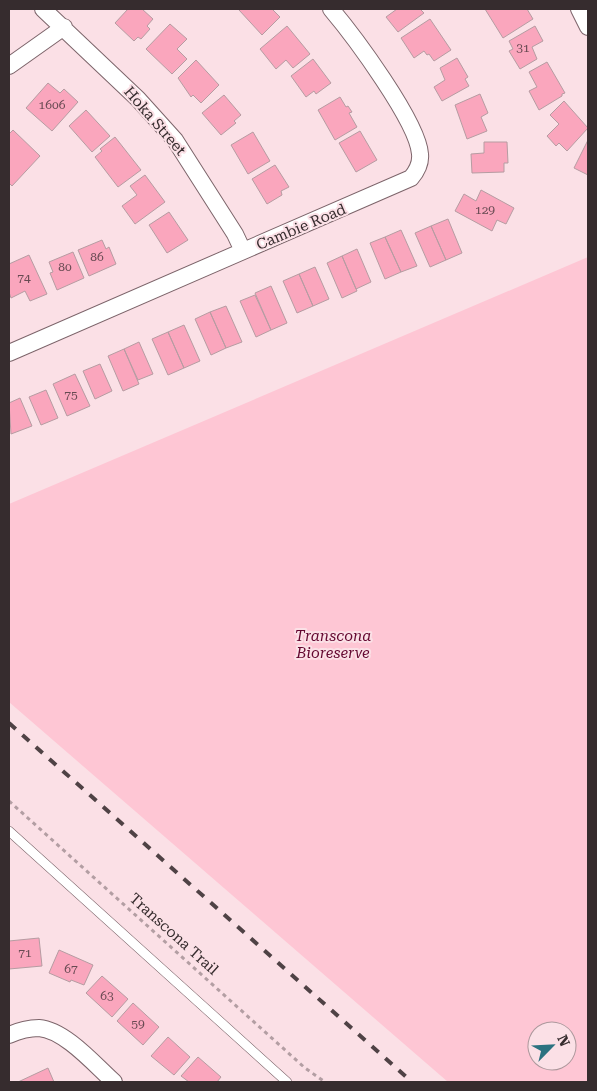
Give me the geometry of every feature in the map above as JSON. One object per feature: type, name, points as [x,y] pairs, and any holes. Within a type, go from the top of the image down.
[{"type":"street","name":"Hoka Street","points":[[43,9],[138,99],[174,140],[235,234],[243,251]]},
{"type":"street","name":"Cambie Road","points":[[9,353],[404,183],[416,172],[420,163],[418,142],[401,110],[368,58],[331,9]]},
{"type":"street","points":[[579,9],[588,27]]},
{"type":"street","points":[[9,66],[64,27]]},
{"type":"street","points":[[9,1035],[25,1029],[40,1028],[63,1037],[114,1082]]},
{"type":"lane","points":[[9,832],[287,1082]]},
{"type":"path","name":"Transcona Trail","points":[[9,801],[305,1068],[325,1082]]},
{"type":"green space","name":"Transcona Bioreserve","points":[[588,257],[588,1082],[448,1082],[9,702],[9,504]]},
{"type":"building","points":[[128,9],[142,9],[153,19],[147,26],[150,29],[141,39],[138,37],[134,41],[115,23]]},
{"type":"building","points":[[240,9],[272,9],[280,17],[262,35]]},
{"type":"building","points":[[397,9],[420,9],[424,13],[398,32],[386,17]]},
{"type":"building","points":[[485,9],[527,9],[533,19],[503,38]]},
{"type":"building","points":[[430,19],[451,50],[434,61],[424,51],[414,58],[401,38]]},
{"type":"building","points":[[170,24],[187,39],[177,49],[187,59],[172,74],[146,49]]},
{"type":"building","points":[[287,26],[310,54],[293,68],[286,60],[276,69],[260,49]]},
{"type":"building","points":[[535,26],[543,41],[532,47],[537,59],[520,69],[509,51],[513,49],[509,41]]},
{"type":"building","points":[[457,58],[468,77],[465,79],[469,86],[442,101],[434,87],[445,80],[440,68]]},
{"type":"building","points":[[313,59],[331,83],[316,94],[314,91],[306,97],[291,76]]},
{"type":"building","points":[[196,60],[219,85],[201,103],[193,95],[191,97],[178,78]]},
{"type":"building","points":[[547,62],[565,93],[539,110],[529,91],[537,87],[529,72]]},
{"type":"building","points":[[48,83],[60,93],[64,89],[78,102],[52,131],[26,108]]},
{"type":"building","points":[[480,94],[488,113],[481,117],[487,131],[467,139],[455,105]]},
{"type":"building","points":[[224,95],[241,115],[234,121],[236,123],[221,135],[202,113]]},
{"type":"building","points":[[340,97],[346,107],[348,106],[352,112],[349,113],[357,127],[335,140],[318,110]]},
{"type":"building","points":[[564,101],[588,128],[567,151],[559,143],[556,146],[547,136],[559,124],[550,115]]},
{"type":"building","points":[[86,110],[110,136],[92,152],[69,126]]},
{"type":"building","points":[[13,130],[40,156],[12,186],[9,183],[9,134]]},
{"type":"building","points":[[360,131],[377,160],[356,172],[339,143]]},
{"type":"building","points":[[253,132],[270,161],[248,174],[231,145]]},
{"type":"building","points":[[115,137],[141,170],[118,187],[95,157],[102,151],[100,149]]},
{"type":"building","points":[[588,140],[588,175],[574,168]]},
{"type":"building","points":[[484,142],[507,142],[508,163],[504,163],[504,172],[472,173],[471,154],[484,153]]},
{"type":"building","points":[[275,165],[289,187],[281,191],[282,195],[267,204],[252,179]]},
{"type":"building","points":[[145,175],[165,202],[135,224],[122,206],[137,195],[130,186]]},
{"type":"building","points":[[481,190],[514,208],[506,224],[497,220],[492,231],[455,211],[464,194],[476,201]]},
{"type":"building","points":[[169,212],[188,240],[167,253],[149,225]]},
{"type":"building","points":[[448,219],[462,253],[446,260],[431,226]]},
{"type":"building","points":[[431,226],[446,260],[430,267],[415,233]]},
{"type":"building","points":[[401,230],[417,266],[401,272],[385,237]]},
{"type":"building","points":[[385,237],[401,272],[385,279],[370,243]]},
{"type":"building","points":[[102,240],[106,249],[109,247],[116,264],[89,276],[78,250]]},
{"type":"building","points":[[357,249],[371,282],[356,289],[342,256]]},
{"type":"building","points":[[73,252],[84,278],[57,290],[50,273],[53,272],[49,262]]},
{"type":"building","points":[[29,255],[47,294],[30,301],[25,291],[11,298],[9,292],[9,264]]},
{"type":"building","points":[[342,256],[357,291],[342,298],[327,263]]},
{"type":"building","points":[[315,267],[329,299],[313,306],[299,274]]},
{"type":"building","points":[[299,274],[313,306],[297,313],[283,281]]},
{"type":"building","points":[[271,286],[287,323],[271,330],[255,293]]},
{"type":"building","points":[[255,295],[271,330],[256,337],[240,301]]},
{"type":"building","points":[[226,306],[242,342],[226,348],[210,312]]},
{"type":"building","points":[[210,312],[226,348],[211,355],[195,319]]},
{"type":"building","points":[[184,325],[200,361],[184,368],[168,332]]},
{"type":"building","points":[[168,332],[184,368],[168,375],[152,339]]},
{"type":"building","points":[[139,342],[153,374],[138,380],[124,349]]},
{"type":"building","points":[[124,349],[139,384],[123,391],[108,356]]},
{"type":"building","points":[[100,364],[112,391],[95,399],[83,371]]},
{"type":"building","points":[[75,374],[90,406],[67,416],[53,384]]},
{"type":"building","points":[[46,390],[58,418],[41,425],[29,397]]},
{"type":"building","points":[[20,398],[32,426],[11,434],[9,403]]},
{"type":"building","points":[[39,938],[42,966],[9,969],[9,941]]},
{"type":"building","points":[[59,950],[93,965],[84,985],[71,980],[70,982],[49,973]]},
{"type":"building","points":[[102,976],[128,999],[112,1017],[86,993]]},
{"type":"building","points":[[133,1003],[159,1027],[143,1045],[117,1021]]},
{"type":"building","points":[[168,1037],[190,1057],[174,1075],[151,1056]]},
{"type":"building","points":[[198,1057],[221,1077],[217,1082],[189,1082],[181,1076]]},
{"type":"building","points":[[48,1068],[54,1082],[18,1082]]},
{"type":"railway","points":[[9,723],[412,1082]]}]
